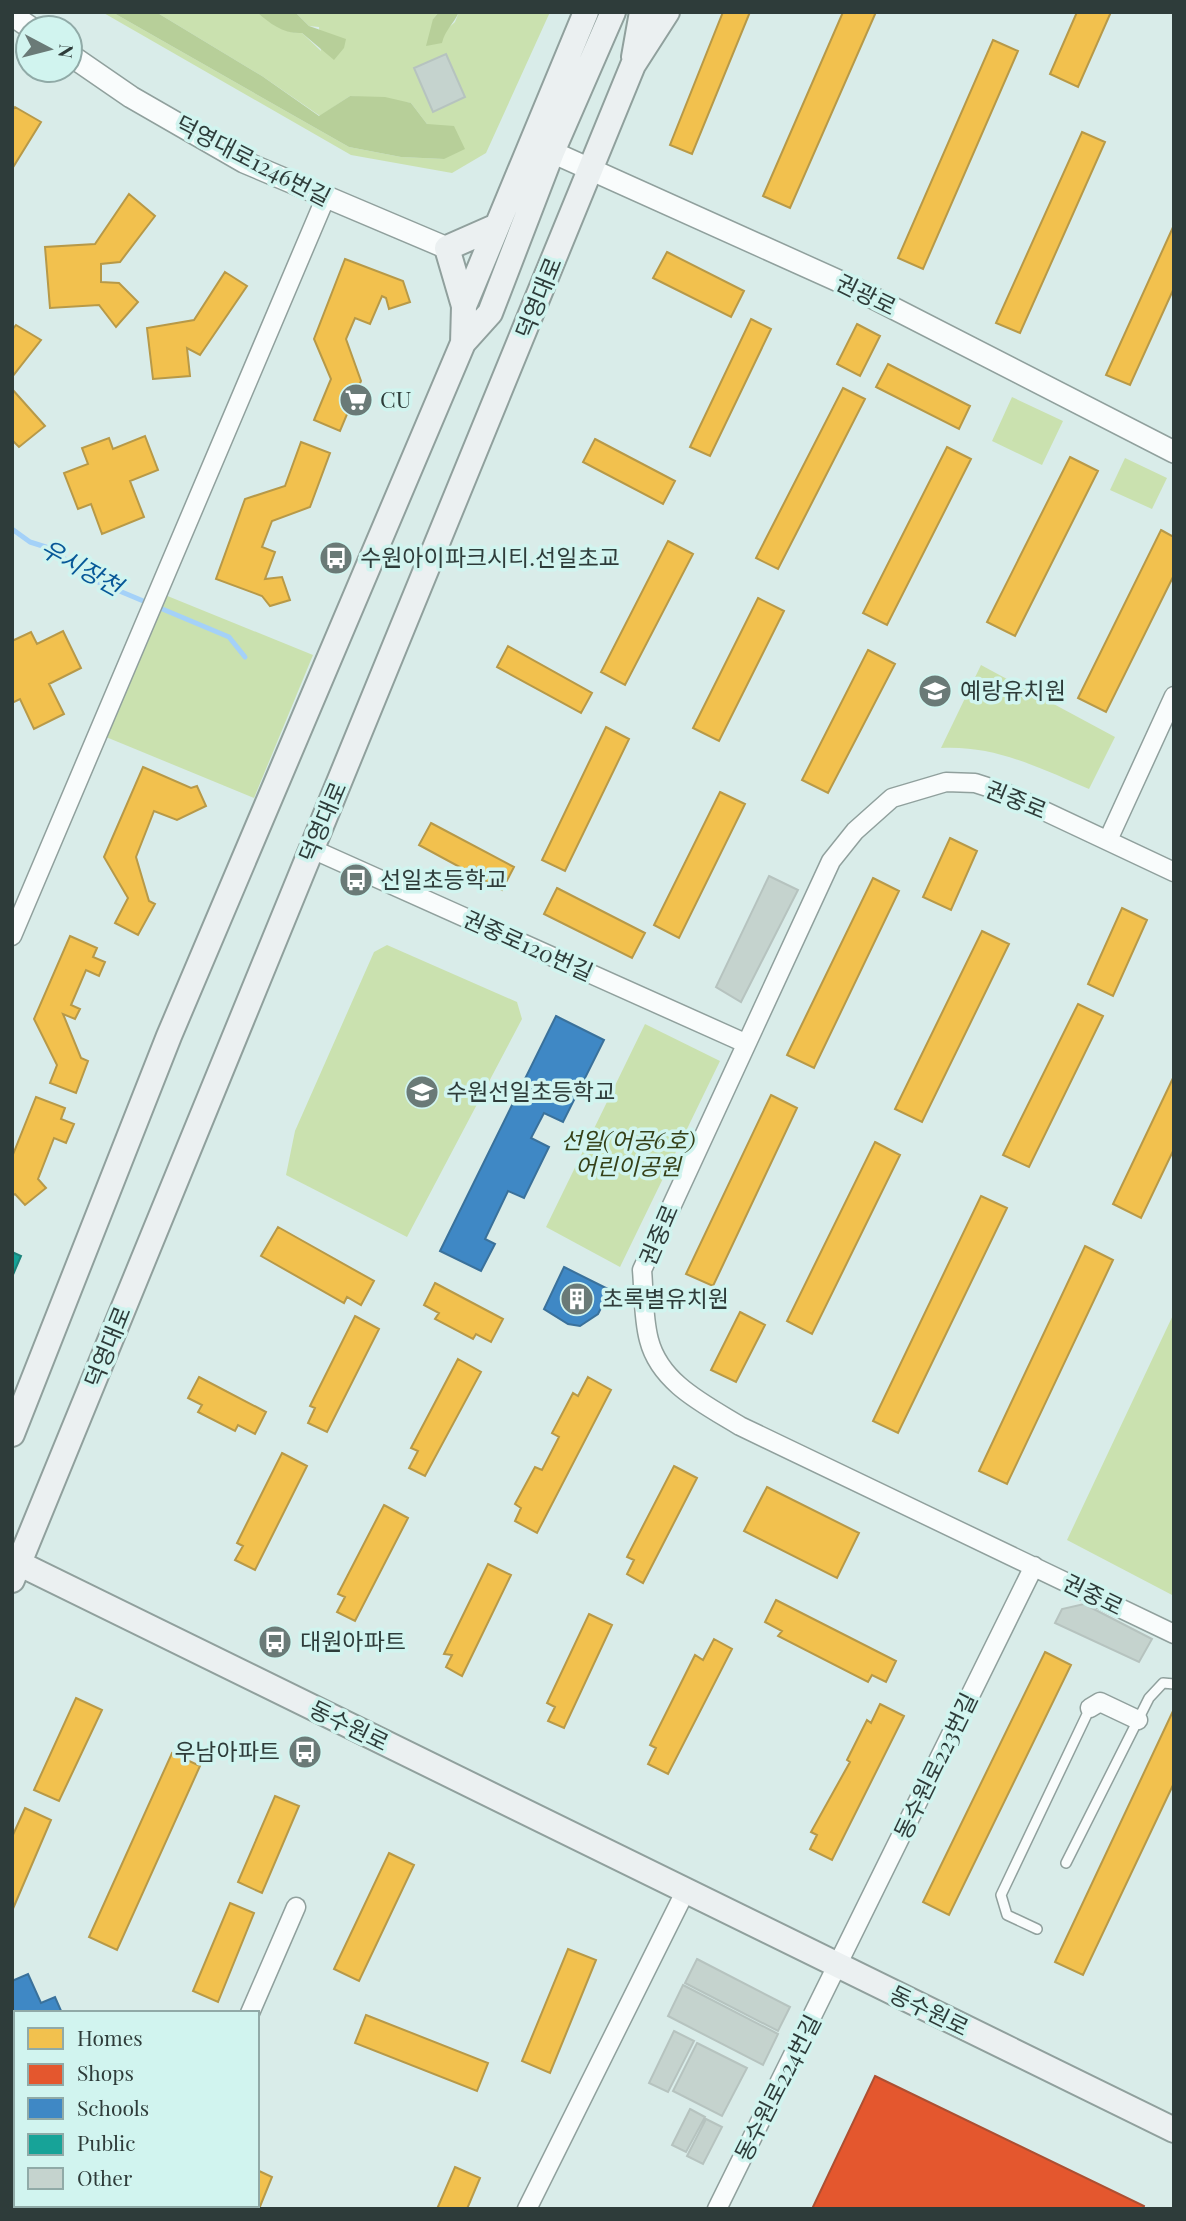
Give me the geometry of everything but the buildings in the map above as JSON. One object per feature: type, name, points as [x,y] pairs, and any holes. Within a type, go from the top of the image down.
[{"type":"main road","name":"덕영대로","points":[[463,343],[464,306],[586,12]]},
{"type":"main road","name":"덕영대로","points":[[12,1434],[169,1036],[463,343],[490,313],[552,152],[613,12]]},
{"type":"main road","name":"덕영대로","points":[[633,65],[642,12]]},
{"type":"main road","name":"덕영대로","points":[[15,1568],[593,168],[633,65],[667,12]]},
{"type":"main road","points":[[464,306],[447,248],[497,226]]},
{"type":"main road","name":"동수원로","points":[[15,1568],[1174,2130]]},
{"type":"street","name":"덕영대로1246번길","points":[[84,65],[131,97],[244,162],[325,199],[447,248]]},
{"type":"street","name":"권광로","points":[[552,152],[593,168],[852,287],[1174,452]]},
{"type":"street","points":[[12,936],[325,199]]},
{"type":"street","points":[[1108,840],[1174,696]]},
{"type":"street","name":"권중로","points":[[1174,872],[1006,793],[975,783],[946,782],[892,798],[855,831],[831,861],[642,1270],[649,1340],[663,1372],[701,1402],[740,1426],[1174,1634]]},
{"type":"street","name":"권중로120번길","points":[[312,849],[745,1043]]},
{"type":"street","name":"동수원로223번길","points":[[838,1967],[1034,1566]]},
{"type":"street","points":[[1090,1708],[1100,1702],[1138,1720]]},
{"type":"street","points":[[527,2209],[685,1892]]},
{"type":"street","points":[[251,2011],[296,1907]]},
{"type":"street","name":"동수원로224번길","points":[[717,2209],[838,1967]]},
{"type":"lane","points":[[1066,1863],[1157,1686],[1163,1683],[1174,1684]]},
{"type":"lane","points":[[1037,1929],[1007,1915],[1003,1910],[1001,1895],[1090,1708]]},
{"type":"green space","points":[[102,12],[112,12],[349,147],[401,157],[444,159],[427,124],[411,103],[350,96],[320,116],[262,76],[156,12],[254,12],[287,31],[302,33],[321,51],[319,27],[309,26],[295,12],[439,12],[433,19],[444,32],[455,22],[459,12],[550,12],[486,153],[452,173],[351,155]],"holes":[[[446,54],[465,97],[433,111],[414,68]]]},
{"type":"green space","points":[[112,12],[156,12],[262,76],[319,116],[350,96],[385,97],[411,103],[427,124],[454,126],[465,149],[444,159],[401,157],[349,147]]},
{"type":"green space","points":[[257,12],[295,12],[309,26],[346,39],[344,48],[334,60],[302,33],[289,32],[278,27]]},
{"type":"green space","points":[[439,12],[459,12],[442,43],[426,46],[433,19]]},
{"type":"green space","points":[[1012,397],[1063,421],[1042,465],[992,441]]},
{"type":"green space","points":[[1125,458],[1167,478],[1152,509],[1110,490]]},
{"type":"green space","points":[[165,595],[313,655],[254,798],[106,737]]},
{"type":"green space","points":[[981,665],[1115,737],[1089,789],[999,754],[941,748]]},
{"type":"green space","points":[[387,945],[517,1002],[522,1019],[407,1237],[286,1175],[295,1131],[374,952]]},
{"type":"green space","name":"선일(어공6호) 어린이공원","points":[[645,1024],[720,1061],[620,1267],[546,1227]]},
{"type":"green space","points":[[1174,1313],[1174,1596],[1067,1540]]},
{"type":"green space","points":[[12,2060],[14,2207],[81,2207],[12,2209]]},
{"type":"waterway","name":"우시장천","points":[[12,529],[30,542],[49,548],[98,582],[229,637],[245,657]]},
{"type":"place","name":"CU","points":[[356,400]]},
{"type":"place","name":"수원아이파크시티.선일초교","points":[[336,558]]},
{"type":"place","name":"예랑유치원","points":[[935,691]]},
{"type":"place","name":"선일초등학교","points":[[356,880]]},
{"type":"place","name":"수원선일초등학교","points":[[422,1092]]},
{"type":"place","name":"초록별유치원","points":[[577,1299]]},
{"type":"place","name":"대원아파트","points":[[275,1642]]},
{"type":"place","name":"우남아파트","points":[[305,1752]]}]
